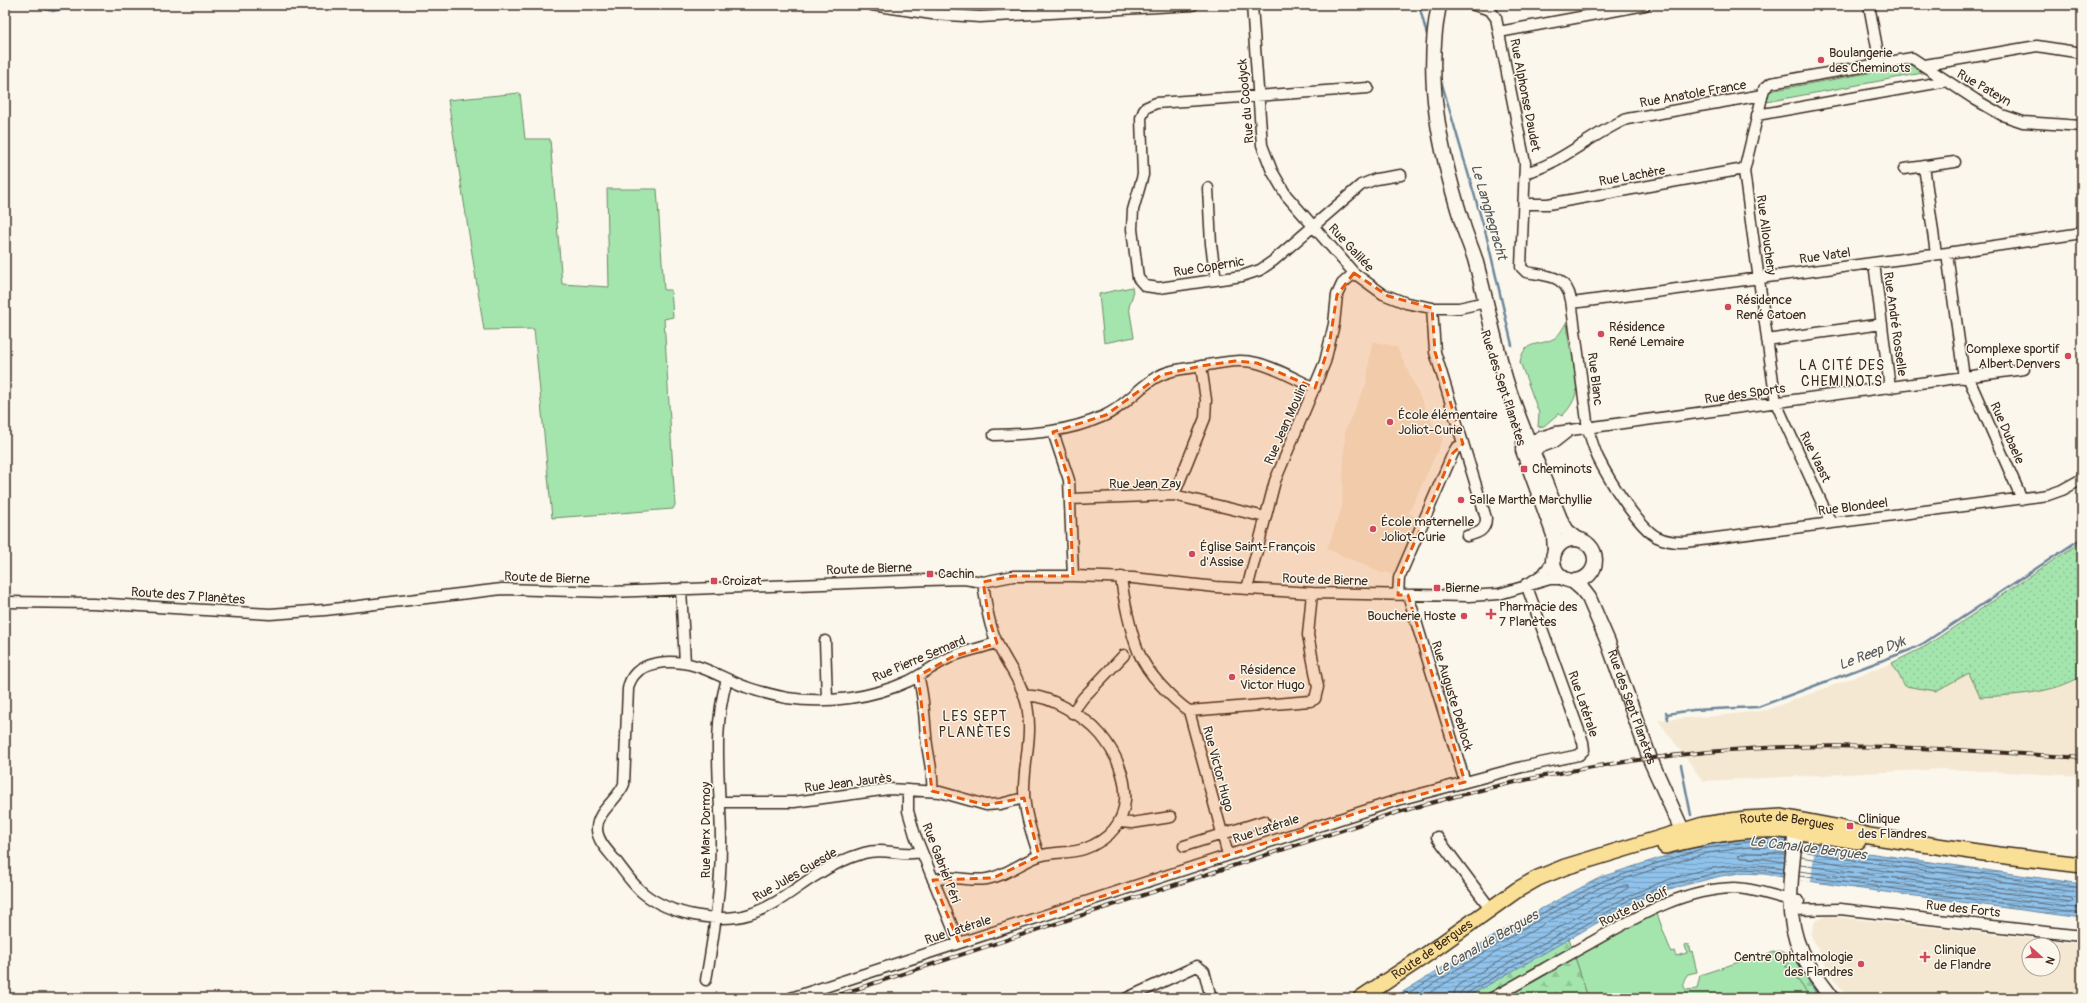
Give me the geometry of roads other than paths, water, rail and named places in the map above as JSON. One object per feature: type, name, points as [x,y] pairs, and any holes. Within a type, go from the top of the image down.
[{"type":"main road","name":"Route de Bergues","points":[[1361,998],[1423,957],[1524,885],[1550,872],[1681,837],[1711,824],[1753,818],[1778,817],[1800,831],[1981,860],[2082,865]]},
{"type":"street","points":[[872,5],[932,14],[980,17],[1193,5]]},
{"type":"street","name":"Rue du Coodyck","points":[[1252,5],[1262,141],[1269,165],[1279,186],[1314,227]]},
{"type":"street","name":"Rue des Sept Planètes","points":[[1439,5],[1432,52],[1434,104],[1441,142],[1462,222],[1475,259],[1482,303],[1553,532],[1554,556]]},
{"type":"street","name":"Rue Alphonse Daudet","points":[[1474,5],[1488,9],[1494,13],[1499,32],[1525,172],[1524,204]]},
{"type":"street","points":[[1499,32],[1645,5]]},
{"type":"street","points":[[1869,5],[1880,64]]},
{"type":"street","name":"Rue Anatole France","points":[[1525,172],[1542,168],[1613,124],[1627,119],[1762,96],[1764,89],[1771,83],[1910,58],[1925,65],[2037,46],[2082,53]]},
{"type":"street","name":"Rue Pateyn","points":[[1925,65],[1988,108],[2014,119],[2026,122],[2082,126]]},
{"type":"street","points":[[1757,115],[1947,81]]},
{"type":"street","points":[[1258,95],[1368,88]]},
{"type":"street","name":"Rue Copernic","points":[[1258,95],[1156,103],[1148,105],[1143,110],[1141,118],[1143,175],[1133,210],[1132,225],[1137,274],[1142,284],[1158,288],[1247,275],[1265,268],[1365,183],[1376,179],[1401,176]]},
{"type":"street","name":"Rue Allouchery","points":[[1762,96],[1744,168],[1776,403]]},
{"type":"street","points":[[1904,169],[1955,162]]},
{"type":"street","points":[[1924,166],[1936,254]]},
{"type":"street","name":"Rue Lachère","points":[[1524,204],[1544,205],[1744,168]]},
{"type":"street","points":[[1208,188],[1211,244],[1216,280]]},
{"type":"street","name":"Rue Blanc","points":[[1524,204],[1520,260],[1522,269],[1526,272],[1545,274],[1559,280],[1569,291],[1572,303],[1588,429],[1602,465],[1642,525],[1662,539],[1688,542]]},
{"type":"street","name":"Rue Galilée","points":[[1314,227],[1354,273],[1372,287],[1388,296],[1406,303],[1432,308],[1459,308],[1482,303]]},
{"type":"street","name":"Rue Vatel","points":[[1572,303],[1947,253],[2082,233]]},
{"type":"street","name":"Rue Dubaele","points":[[1947,253],[1966,377],[2022,499]]},
{"type":"street","name":"Rue André Rosselle","points":[[1874,263],[1890,388]]},
{"type":"street","name":"Rue Jean Moulin","points":[[1248,589],[1265,517],[1278,473],[1315,388],[1329,346],[1337,296],[1342,284],[1354,273]]},
{"type":"street","points":[[1432,308],[1435,352],[1486,520],[1485,527],[1481,531],[1467,536]]},
{"type":"street","points":[[1767,340],[1882,324]]},
{"type":"street","points":[[994,435],[1053,432],[1109,414],[1148,382],[1161,375],[1201,366],[1235,361],[1257,363],[1315,388]]},
{"type":"street","points":[[1174,495],[1205,418],[1206,404],[1201,366]]},
{"type":"street","name":"Rue des Sports","points":[[1527,447],[1555,442],[1569,431],[2024,370]]},
{"type":"street","name":"Rue Vaast","points":[[1776,403],[1831,523]]},
{"type":"street","points":[[1053,432],[1057,447],[1067,470],[1070,498],[1073,576]]},
{"type":"street","points":[[1403,595],[1399,578],[1452,453],[1456,448],[1463,444]]},
{"type":"street","name":"Rue des Sept Planètes","points":[[1527,447],[1562,523],[1567,531],[1577,539]]},
{"type":"street","name":"Rue Blondeel","points":[[1688,542],[2022,499],[2056,493],[2082,479]]},
{"type":"street","name":"Rue Jean Zay","points":[[1070,498],[1174,495],[1265,517]]},
{"type":"street","points":[[1577,539],[1586,542],[1594,551],[1596,564],[1592,573],[1585,579],[1569,581],[1556,572],[1554,556],[1564,542],[1577,539]]},
{"type":"street","name":"Route de Bierne","points":[[1526,586],[1543,574],[1554,556]]},
{"type":"street","name":"Rue des Sept Planètes","points":[[1592,573],[1591,588],[1608,642],[1681,837]]},
{"type":"street","name":"Route de Bierne","points":[[368,605],[502,589],[584,593],[943,580],[983,582],[1014,576],[1121,577],[1248,589],[1312,593],[1484,596],[1515,590],[1553,579],[1569,581]]},
{"type":"street","points":[[1121,577],[1137,647],[1141,657],[1175,701],[1189,711]]},
{"type":"street","name":"Rue des Sept Planètes","points":[[1569,581],[1589,598],[1608,642]]},
{"type":"street","points":[[983,582],[988,619],[997,642],[1019,680],[1025,696],[1030,739],[1024,798],[1039,856]]},
{"type":"street","name":"Rue Latérale","points":[[791,998],[1398,800],[1465,782],[1576,756],[1584,750],[1583,742],[1526,586]]},
{"type":"street","points":[[681,589],[685,663]]},
{"type":"street","name":"Rue Victor Hugo","points":[[1228,855],[1189,711],[1310,701],[1315,699],[1318,687],[1308,635],[1312,593]]},
{"type":"street","name":"Rue Auguste Deblock","points":[[1403,595],[1465,782]]},
{"type":"street","name":"Route des 7 Planètes","points":[[5,602],[102,603],[270,614],[368,605]]},
{"type":"street","points":[[825,641],[827,699]]},
{"type":"street","name":"Rue Pierre Semard","points":[[685,663],[703,668],[727,679],[773,695],[801,699],[827,699],[874,693],[898,685],[918,676],[952,657],[997,642]]},
{"type":"street","points":[[1072,712],[1083,698],[1124,655]]},
{"type":"street","name":"Rue Jules Guesde","points":[[685,663],[648,666],[636,672],[630,679],[628,689],[624,784],[617,796],[600,817],[597,830],[602,842],[635,885],[646,895],[685,913],[716,917],[740,917],[762,910],[823,871],[865,853],[881,850],[912,854],[921,852]]},
{"type":"street","points":[[918,676],[923,698],[926,735],[933,780],[932,791]]},
{"type":"street","name":"Rue Marx Dormoy","points":[[706,980],[716,917],[720,861],[718,726],[727,679]]},
{"type":"street","points":[[933,880],[943,877],[974,880],[993,878],[1039,856],[1088,848],[1108,836],[1118,822],[1124,808],[1126,790],[1121,767],[1100,734],[1072,712],[1042,698],[1025,696]]},
{"type":"street","name":"Rue Jean Jaurès","points":[[720,802],[785,802],[820,799],[875,790],[932,791],[986,805],[996,805],[1024,798]]},
{"type":"street","name":"Rue Gabriel Péri","points":[[908,790],[908,811],[921,852],[959,944]]},
{"type":"street","points":[[1118,822],[1132,823],[1172,817]]},
{"type":"street","name":"Rue Victor Hugo","points":[[1184,846],[1264,821]]},
{"type":"street","points":[[1800,831],[1795,883],[1795,935],[1802,954],[1832,998]]},
{"type":"street","points":[[1437,838],[1490,908]]},
{"type":"street","name":"Route du Golf","points":[[1492,998],[1645,913],[1684,898],[1714,890],[1742,888],[1760,890],[1795,905],[1840,909]]},
{"type":"street","points":[[1795,905],[1811,953],[1842,998]]},
{"type":"street","name":"Rue des Forts","points":[[1840,909],[2082,936]]},
{"type":"street","points":[[1127,998],[1197,966],[1204,971],[1212,998]]},
{"type":"water","name":"Le Canal de Bergues","points":[[1747,838],[1779,838],[1854,851],[2082,884],[2082,918],[1847,887],[1764,874],[1740,873],[1721,876],[1665,890],[1634,902],[1465,998],[1393,998],[1522,919],[1601,877],[1700,845]]},
{"type":"waterway","points":[[30,5],[53,11],[82,5]]},
{"type":"waterway","name":"Le Langhegracht","points":[[1419,5],[1427,35]]},
{"type":"waterway","name":"Le Langhegracht","points":[[1442,84],[1487,238],[1512,345]]},
{"type":"waterway","name":"Le Reep Dyk","points":[[1667,714],[1693,710],[1758,707],[1910,650],[1924,643],[2082,538]]},
{"type":"waterway","name":"Le Langhegracht","points":[[1666,712],[1668,719]]},
{"type":"waterway","name":"Le Langhegracht","points":[[1681,765],[1691,815]]},
{"type":"waterway","points":[[1790,949],[1820,998]]},
{"type":"railway","points":[[829,998],[1382,817],[1481,790],[1582,769],[1684,754],[1824,746],[1898,747],[2082,758]]},
{"type":"place","name":"Boulangerie des Cheminots","points":[[1821,60]]},
{"type":"place","name":"Résidence René Catoen","points":[[1728,307]]},
{"type":"place","name":"Résidence René Lemaire","points":[[1601,334]]},
{"type":"place","name":"Complexe sportif Albert Denvers","points":[[2068,356]]},
{"type":"place","name":"École élémentaire Joliot-Curie","points":[[1390,422]]},
{"type":"place","name":"Cheminots","points":[[1524,469]]},
{"type":"place","name":"Salle Marthe Marchyllie","points":[[1461,500]]},
{"type":"place","name":"École maternelle Joliot-Curie","points":[[1373,529]]},
{"type":"place","name":"Église Saint-François d'Assise","points":[[1192,554]]},
{"type":"place","name":"Cachin","points":[[930,574]]},
{"type":"place","name":"Croizat","points":[[714,581]]},
{"type":"place","name":"Bierne","points":[[1437,588]]},
{"type":"place","name":"Pharmacie des 7 Planètes","points":[[1491,614]]},
{"type":"place","name":"Boucherie Hoste","points":[[1464,616]]},
{"type":"place","name":"Résidence Victor Hugo","points":[[1232,677]]},
{"type":"place","name":"Clinique des Flandres","points":[[1850,826]]},
{"type":"place","name":"Clinique de Flandre","points":[[1925,957]]},
{"type":"place","name":"Centre Ophtalmologie des Flandres","points":[[1861,964]]},
{"type":"district","name":"LA CITÉ DES CHEMINOTS","points":[[1842,374]]},
{"type":"district","name":"LES SEPT PLANÈTES","points":[[975,724]]}]
